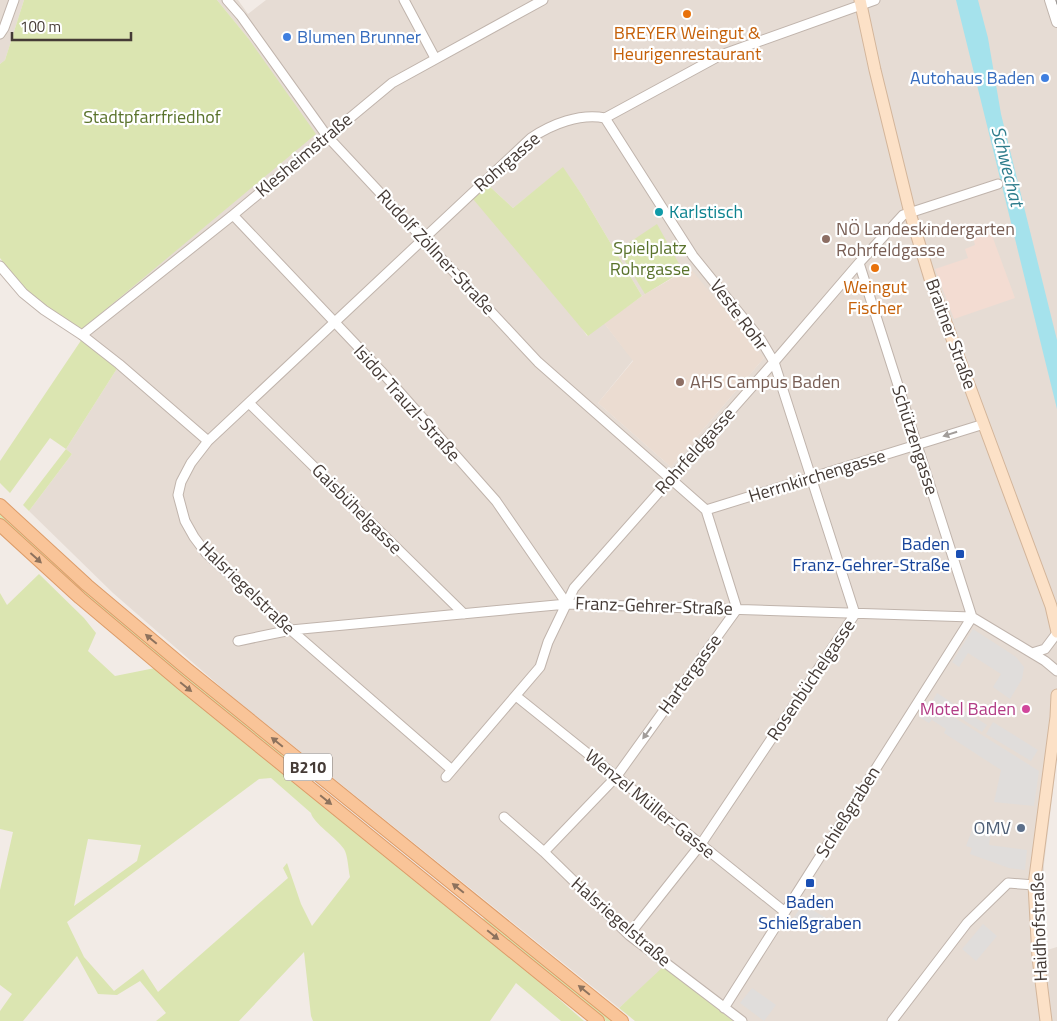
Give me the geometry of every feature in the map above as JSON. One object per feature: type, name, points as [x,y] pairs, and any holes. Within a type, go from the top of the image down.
[{"type":"main road","name":"Braitner Straße","points":[[860,2],[910,213],[931,282],[1051,606],[1057,632]]},
{"type":"main road","name":"B210","points":[[0,505],[87,585],[179,662],[622,1021]]},
{"type":"main road","name":"B210","points":[[0,525],[80,598],[167,671],[598,1021]]},
{"type":"main road","points":[[1050,755],[1057,695]]},
{"type":"main road","name":"Haidhofstraße","points":[[1046,1021],[1038,957],[1034,885],[1050,755]]},
{"type":"street","points":[[0,34],[14,0]]},
{"type":"street","name":"Rudolf Zöllner-Straße","points":[[227,0],[241,16],[327,136],[538,362],[672,478]]},
{"type":"street","points":[[404,0],[435,58]]},
{"type":"street","name":"Klesheimstraße","points":[[82,335],[233,215],[392,83],[544,0]]},
{"type":"street","name":"Rohrgasse","points":[[208,441],[423,238],[531,138],[546,128],[568,120],[605,118],[721,55],[860,2],[875,0]]},
{"type":"street","points":[[1050,0],[1057,22]]},
{"type":"street","name":"Veste Rohr","points":[[605,118],[693,256],[761,340],[774,362]]},
{"type":"street","name":"Rohrfeldgasse","points":[[449,774],[540,667],[548,642],[574,588],[903,215],[998,184]]},
{"type":"street","name":"Isidor Trauzl-Straße","points":[[233,215],[397,390],[496,502],[567,604]]},
{"type":"street","name":"Schützengasse","points":[[859,263],[972,617]]},
{"type":"street","points":[[0,266],[23,293],[119,364],[208,441]]},
{"type":"street","name":"Rosenbüchelgasse","points":[[630,935],[701,844],[855,614],[774,362]]},
{"type":"street","name":"Gaisbühelgasse","points":[[249,403],[464,614]]},
{"type":"street","name":"Herrnkirchengasse","points":[[706,510],[984,424]]},
{"type":"street","name":"Halsriegelstraße","points":[[208,441],[191,464],[178,495],[185,521],[206,553],[449,774]]},
{"type":"street","points":[[672,478],[706,510],[737,609]]},
{"type":"street","name":"Franz-Gehrer-Straße","points":[[238,641],[291,630],[567,604],[972,617]]},
{"type":"street","name":"Hartergasse","points":[[544,852],[616,777],[737,609]]},
{"type":"street","points":[[972,617],[1045,661],[1057,671]]},
{"type":"street","name":"Schießgraben","points":[[724,1008],[972,617]]},
{"type":"street","name":"Braitner Straße","points":[[1032,654],[1045,649],[1057,632]]},
{"type":"street","name":"Wenzel Müller-Gasse","points":[[516,696],[785,912]]},
{"type":"street","name":"Haidhofstraße","points":[[1050,755],[1057,744]]},
{"type":"street","name":"Halsriegelstraße","points":[[504,817],[544,852],[630,935],[742,1021]]},
{"type":"street","points":[[892,1021],[967,923],[1008,883],[1034,885]]},
{"type":"shaded area","points":[[0,0],[24,0],[5,60],[0,64]]},
{"type":"shaded area","points":[[217,0],[238,0],[248,14],[266,0],[1057,0],[1057,758],[1044,864],[1044,951],[1057,947],[1057,1021],[733,1021],[664,967],[619,1008],[230,695],[113,593],[29,511],[72,454],[66,449],[118,367],[81,330],[145,276],[248,38]],"holes":[[[563,168],[582,195],[642,296],[683,271],[764,358],[671,467],[598,403],[633,360],[604,323],[587,336],[488,185],[513,208]]]},
{"type":"shaded area","points":[[990,230],[1015,298],[954,319],[935,269],[968,258],[965,249],[975,245],[973,237]]},
{"type":"shaded area","name":"AHS Campus Baden","points":[[690,268],[764,358],[671,467],[598,403],[633,361],[604,323],[645,294]]},
{"type":"shaded area","points":[[973,629],[1016,657],[1024,667],[1022,679],[1010,699],[993,687],[1001,674],[968,653],[959,667],[952,662]]},
{"type":"shaded area","points":[[937,693],[987,725],[982,732],[933,700]]},
{"type":"shaded area","points":[[928,701],[1039,771],[1034,806],[994,802],[1001,770],[944,733],[946,729],[932,720],[929,723],[919,717]]},
{"type":"shaded area","points":[[993,722],[1038,750],[1031,761],[986,734]]},
{"type":"shaded area","points":[[980,824],[992,825],[989,845],[1027,850],[1025,870],[1009,868],[970,854],[972,848],[966,846],[972,830],[978,831]]},
{"type":"shaded area","points":[[803,904],[829,920],[818,937],[792,920]]},
{"type":"shaded area","points":[[983,924],[997,936],[976,961],[962,949]]},
{"type":"shaded area","points":[[752,988],[776,1005],[764,1021],[740,1003]]},
{"type":"green space","name":"Stadtpfarrfriedhof","points":[[24,0],[217,0],[248,38],[316,134],[81,330],[46,309],[22,287],[0,258],[0,64],[5,60]]},
{"type":"green space","points":[[563,167],[582,195],[642,296],[588,336],[473,199],[488,185],[513,208]]},
{"type":"green space","name":"Spielplatz Rohrgasse","points":[[657,224],[683,271],[645,294],[618,250]]},
{"type":"green space","points":[[82,339],[118,367],[66,449],[50,438],[10,493],[0,483],[0,461]]},
{"type":"green space","points":[[66,449],[72,454],[29,511],[23,505]]},
{"type":"green space","points":[[0,512],[301,769],[304,774],[298,772],[116,623],[0,519]]},
{"type":"green space","points":[[39,574],[84,618],[96,633],[88,651],[115,676],[155,668],[520,965],[584,1021],[561,1021],[516,983],[490,1021],[313,1021],[304,952],[239,1021],[156,1021],[166,1013],[140,981],[117,995],[98,994],[77,956],[23,1021],[0,1021],[0,1011],[12,994],[0,985],[0,890],[13,832],[0,829],[0,593],[7,605]],"holes":[[[271,778],[311,813],[316,821],[341,845],[346,855],[350,877],[312,926],[301,904],[287,863],[283,868],[288,878],[158,992],[143,969],[114,991],[84,957],[67,922],[259,779]],[[88,839],[141,845],[137,861],[74,906]]]},
{"type":"green space","points":[[482,918],[491,921],[614,1021],[606,1021],[488,925]]},
{"type":"green space","points":[[664,966],[733,1021],[635,1021],[619,1008]]},
{"type":"water","name":"Schwechat","points":[[956,0],[978,0],[988,38],[1001,114],[1057,340],[1057,409]]},
{"type":"tram line","points":[[1056,0],[1057,4]]},
{"type":"place","name":"BREYER Weingut & Heurigenrestaurant","points":[[687,14]]},
{"type":"place","name":"Blumen Brunner","points":[[287,37]]},
{"type":"place","name":"Autohaus Baden","points":[[1045,78]]},
{"type":"place","name":"Karlstisch","points":[[659,212]]},
{"type":"place","name":"NÖ Landeskindergarten Rohrfeldgasse","points":[[826,239]]},
{"type":"place","name":"Weingut Fischer","points":[[875,268]]},
{"type":"place","name":"AHS Campus Baden","points":[[680,382]]},
{"type":"place","name":"Baden Franz-Gehrer-Straße","points":[[960,554]]},
{"type":"place","name":"Motel Baden","points":[[1026,709]]},
{"type":"place","name":"OMV","points":[[1021,828]]},
{"type":"place","name":"Baden Schießgraben","points":[[810,883]]}]
